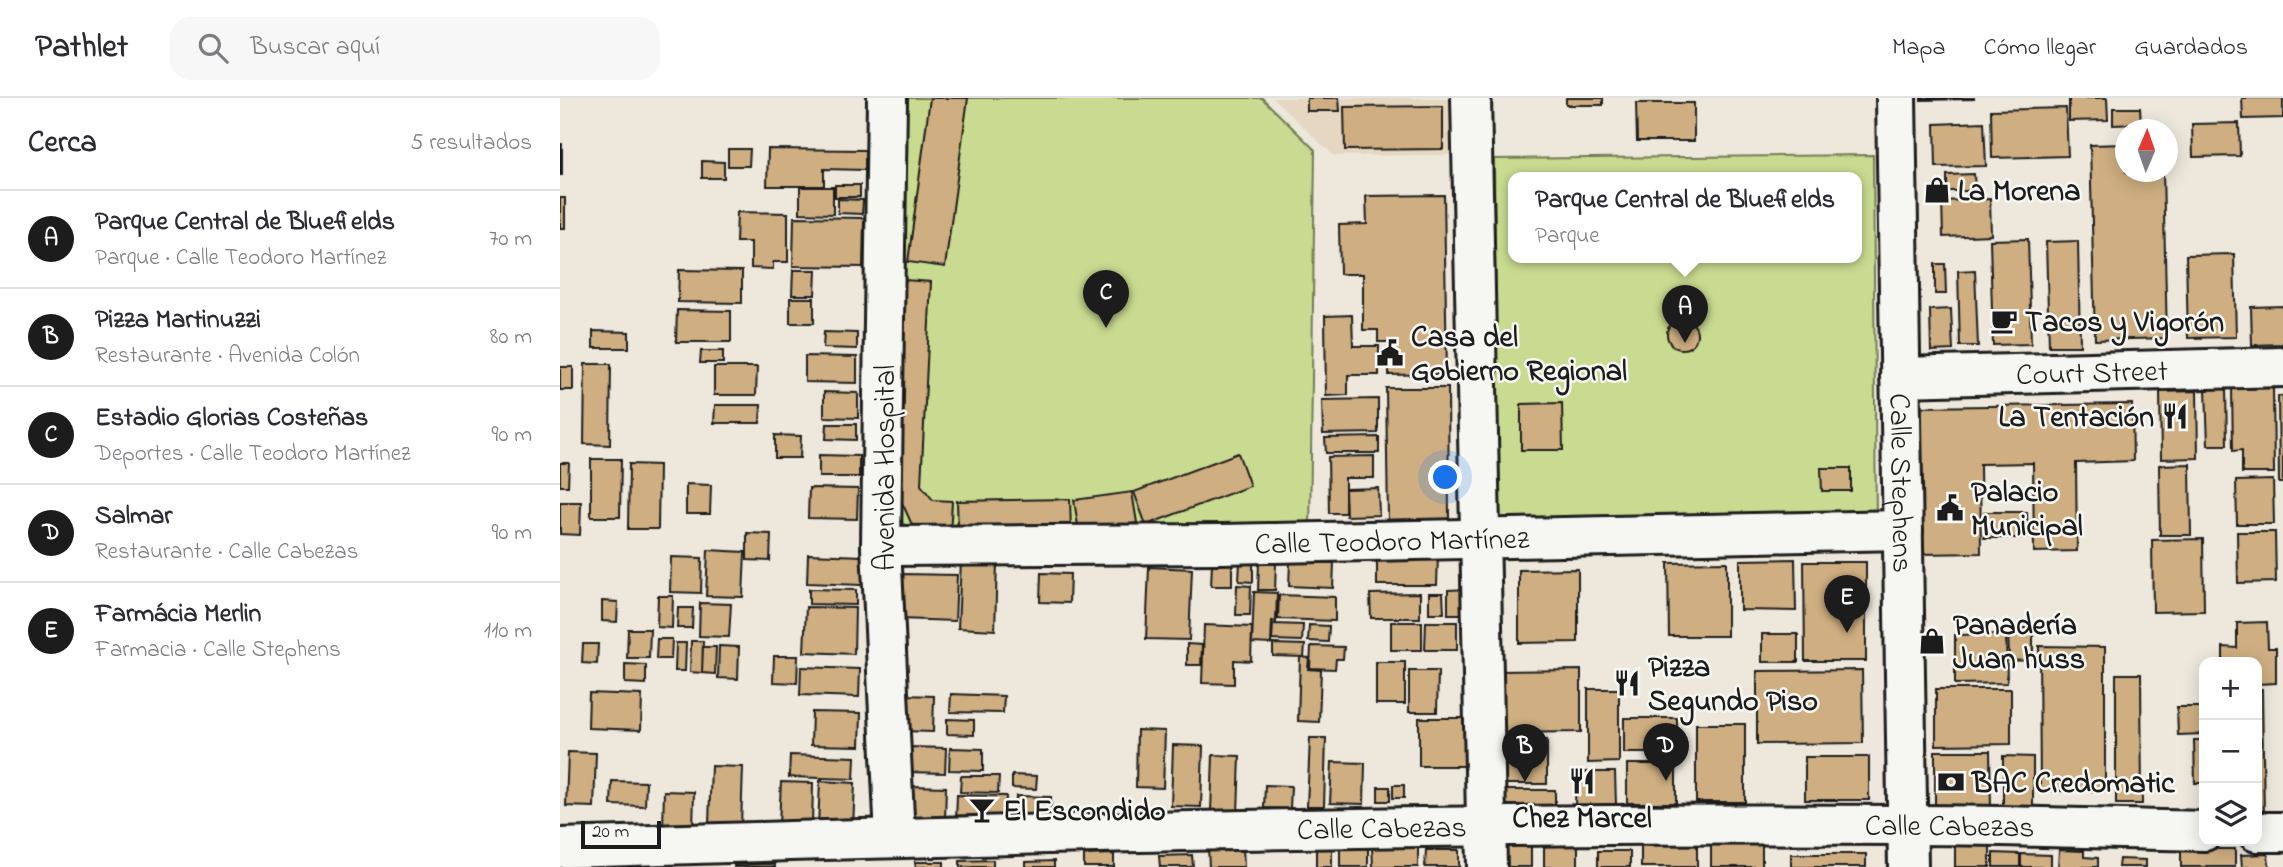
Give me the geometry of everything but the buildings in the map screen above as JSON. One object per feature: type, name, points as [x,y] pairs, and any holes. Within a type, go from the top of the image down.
[{"type":"street","name":"Avenida Hospital","points":[[887,98],[881,546],[895,838]]},
{"type":"street","points":[[1471,98],[1478,538],[1487,867]]},
{"type":"street","name":"Calle Stephens","points":[[1896,98],[1908,867]]},
{"type":"street","name":"Court Street","points":[[1900,377],[2283,367]]},
{"type":"street","name":"Calle Teodoro Martínez","points":[[881,546],[1222,544],[1903,530]]},
{"type":"street","name":"Calle Cabezas","points":[[560,848],[895,838],[1486,827],[1908,825],[2199,831]]},
{"type":"street","points":[[2262,832],[2283,832]]},
{"type":"shaded area","points":[[1273,98],[1455,98],[1456,155],[1334,156]]},
{"type":"green space","points":[[904,98],[1262,98],[1315,150],[1310,532],[907,530],[893,506]]},
{"type":"green space","points":[[1873,155],[1876,526],[1498,531],[1494,159]]},
{"type":"place","name":"La Morena","points":[[1937,190]]},
{"type":"place","name":"Tacos y Vigorón","points":[[2004,321]]},
{"type":"place","name":"Estadio Glorias Costeñas","points":[[1106,328]]},
{"type":"place","name":"Parque Central de Bluefields","points":[[1685,343]]},
{"type":"place","name":"Casa del Gobierno Regional","points":[[1390,353]]},
{"type":"place","name":"La Tentación","points":[[2175,416]]},
{"type":"place","name":"Palacio Municipal","points":[[1950,508]]},
{"type":"place","name":"Farmácia Merlin","points":[[1847,633]]},
{"type":"place","name":"Panadería Juan huss","points":[[1932,641]]},
{"type":"place","name":"Pizza Segundo Piso","points":[[1627,683]]},
{"type":"place","name":"Chez Marcel","points":[[1582,781]]},
{"type":"place","name":"Salmar","points":[[1666,781]]},
{"type":"place","name":"Pizza Martinuzzi","points":[[1525,782]]},
{"type":"place","name":"BAC Credomatic","points":[[1951,782]]},
{"type":"place","name":"El Escondido","points":[[982,810]]}]
